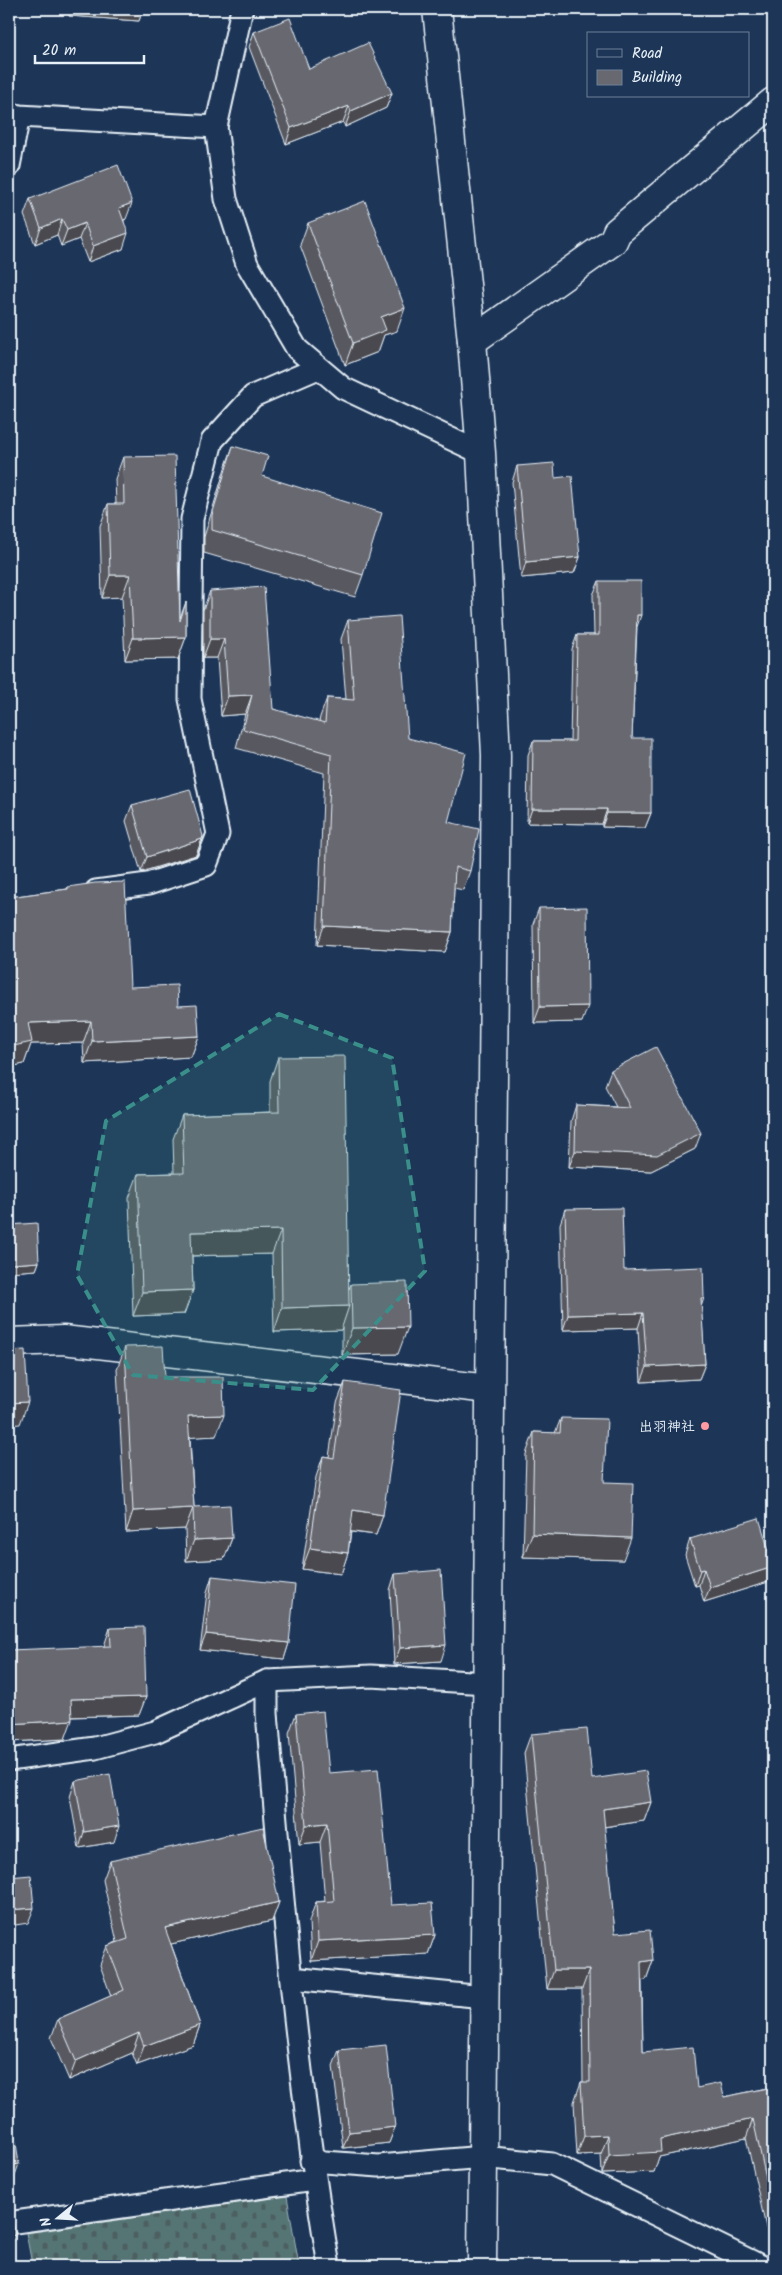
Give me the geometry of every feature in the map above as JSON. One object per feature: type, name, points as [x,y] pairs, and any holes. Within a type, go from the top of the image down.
[{"type":"street","points":[[438,9],[472,340],[481,452],[496,755],[482,2266]]},
{"type":"street","points":[[472,340],[613,241],[617,232],[773,102]]},
{"type":"street","points":[[9,1342],[63,1340],[490,1389]]},
{"type":"lane","points":[[242,9],[216,127],[226,199],[248,264],[297,349],[318,368],[343,388],[481,452]]},
{"type":"lane","points":[[9,166],[14,115],[216,127]]},
{"type":"lane","points":[[74,894],[148,884],[206,865],[218,834],[190,699],[192,520],[212,441],[253,396],[318,368]]},
{"type":"lane","points":[[9,1760],[94,1748],[155,1732],[267,1681],[371,1676],[487,1683]]},
{"type":"lane","points":[[267,1681],[267,1714],[291,1978],[313,2171],[329,2266]]},
{"type":"lane","points":[[291,1978],[484,1997]]},
{"type":"lane","points":[[15,2222],[313,2171],[483,2158],[552,2164],[761,2266]]},
{"type":"highlighted area","points":[[279,1014],[392,1058],[425,1271],[313,1390],[133,1375],[77,1275],[106,1121]]},
{"type":"green space","points":[[287,2196],[299,2266],[24,2266],[32,2264],[26,2233]]},
{"type":"building","points":[[290,18],[309,69],[368,43],[392,93],[351,111],[349,106],[291,128],[254,32]]},
{"type":"building","points":[[118,165],[132,203],[119,208],[128,233],[93,246],[85,223],[67,230],[62,219],[41,228],[30,199]]},
{"type":"building","points":[[365,201],[405,308],[381,317],[386,330],[353,343],[308,223]]},
{"type":"building","points":[[233,446],[268,456],[262,476],[382,513],[363,575],[212,530],[212,515]]},
{"type":"building","points":[[175,456],[180,621],[186,602],[186,637],[133,638],[130,575],[110,575],[108,504],[124,504],[123,457]]},
{"type":"building","points":[[554,463],[555,478],[572,476],[580,557],[526,562],[517,466]]},
{"type":"building","points":[[599,581],[641,581],[641,615],[637,615],[632,738],[651,738],[651,813],[607,813],[607,809],[532,809],[533,741],[575,741],[577,635],[599,635]]},
{"type":"building","points":[[264,587],[273,709],[325,723],[327,698],[354,700],[348,620],[399,616],[408,738],[466,753],[448,822],[479,829],[470,871],[455,867],[452,932],[324,926],[331,754],[243,729],[252,695],[228,696],[224,639],[210,639],[210,591]]},
{"type":"building","points":[[190,789],[203,836],[202,839],[147,857],[132,805]]},
{"type":"building","points":[[125,882],[130,987],[177,985],[178,1006],[197,1005],[199,1036],[92,1041],[91,1021],[28,1023],[32,1042],[9,1047],[9,897],[68,889],[68,887],[95,883]]},
{"type":"building","points":[[587,907],[588,1006],[540,1007],[539,908]]},
{"type":"building","points":[[656,1047],[701,1133],[657,1155],[575,1151],[576,1105],[630,1108],[611,1070]]},
{"type":"building","points":[[345,1056],[349,1306],[282,1308],[281,1230],[191,1232],[193,1290],[142,1292],[138,1174],[184,1173],[182,1115],[279,1112],[278,1057]]},
{"type":"building","points":[[622,1208],[624,1270],[703,1267],[704,1298],[701,1298],[705,1364],[647,1367],[643,1313],[568,1315],[565,1209]]},
{"type":"building","points":[[37,1223],[39,1262],[11,1264],[9,1225]]},
{"type":"building","points":[[407,1282],[408,1327],[352,1328],[351,1284]]},
{"type":"building","points":[[163,1346],[165,1377],[223,1377],[224,1415],[188,1416],[194,1507],[230,1505],[232,1538],[194,1540],[193,1508],[133,1511],[125,1347]]},
{"type":"building","points":[[25,1350],[28,1402],[9,1403],[9,1351]]},
{"type":"building","points":[[345,1382],[401,1390],[383,1515],[353,1510],[348,1553],[310,1548],[323,1456],[334,1458]]},
{"type":"building","points":[[561,1418],[607,1419],[604,1482],[633,1483],[631,1538],[532,1534],[534,1432],[560,1433]]},
{"type":"building","points":[[759,1518],[773,1567],[710,1587],[704,1569],[700,1570],[690,1539]]},
{"type":"building","points":[[441,1570],[446,1645],[400,1648],[395,1574]]},
{"type":"building","points":[[212,1576],[295,1585],[289,1643],[206,1634]]},
{"type":"building","points":[[144,1627],[146,1697],[71,1699],[72,1720],[9,1724],[9,1650],[111,1646],[110,1628]]},
{"type":"building","points":[[323,1711],[329,1773],[378,1769],[391,1905],[432,1903],[435,1935],[318,1941],[316,1902],[334,1901],[327,1823],[306,1825],[296,1714]]},
{"type":"building","points":[[587,1729],[592,1779],[646,1771],[651,1802],[603,1809],[615,1933],[650,1930],[653,1960],[641,1962],[643,2052],[693,2047],[697,2088],[721,2083],[724,2097],[773,2087],[773,2211],[753,2119],[660,2139],[661,2152],[609,2155],[608,2135],[584,2136],[581,2082],[590,2082],[589,1970],[554,1970],[531,1734]]},
{"type":"building","points":[[110,1774],[119,1826],[84,1832],[75,1781]]},
{"type":"building","points":[[263,1827],[279,1902],[165,1928],[200,2025],[144,2046],[139,2033],[76,2061],[58,2019],[124,1990],[107,1946],[128,1939],[110,1861]]},
{"type":"building","points":[[31,1875],[34,1908],[9,1910],[9,1877]]},
{"type":"building","points":[[386,2045],[395,2127],[349,2132],[339,2050]]},
{"type":"building","points":[[9,2094],[19,2164],[9,2165]]},
{"type":"building","points":[[9,2193],[15,2235],[9,2236]]},
{"type":"building","points":[[634,2263],[665,2266],[633,2266]]},
{"type":"place","name":"出羽神社","points":[[705,1426]]}]
